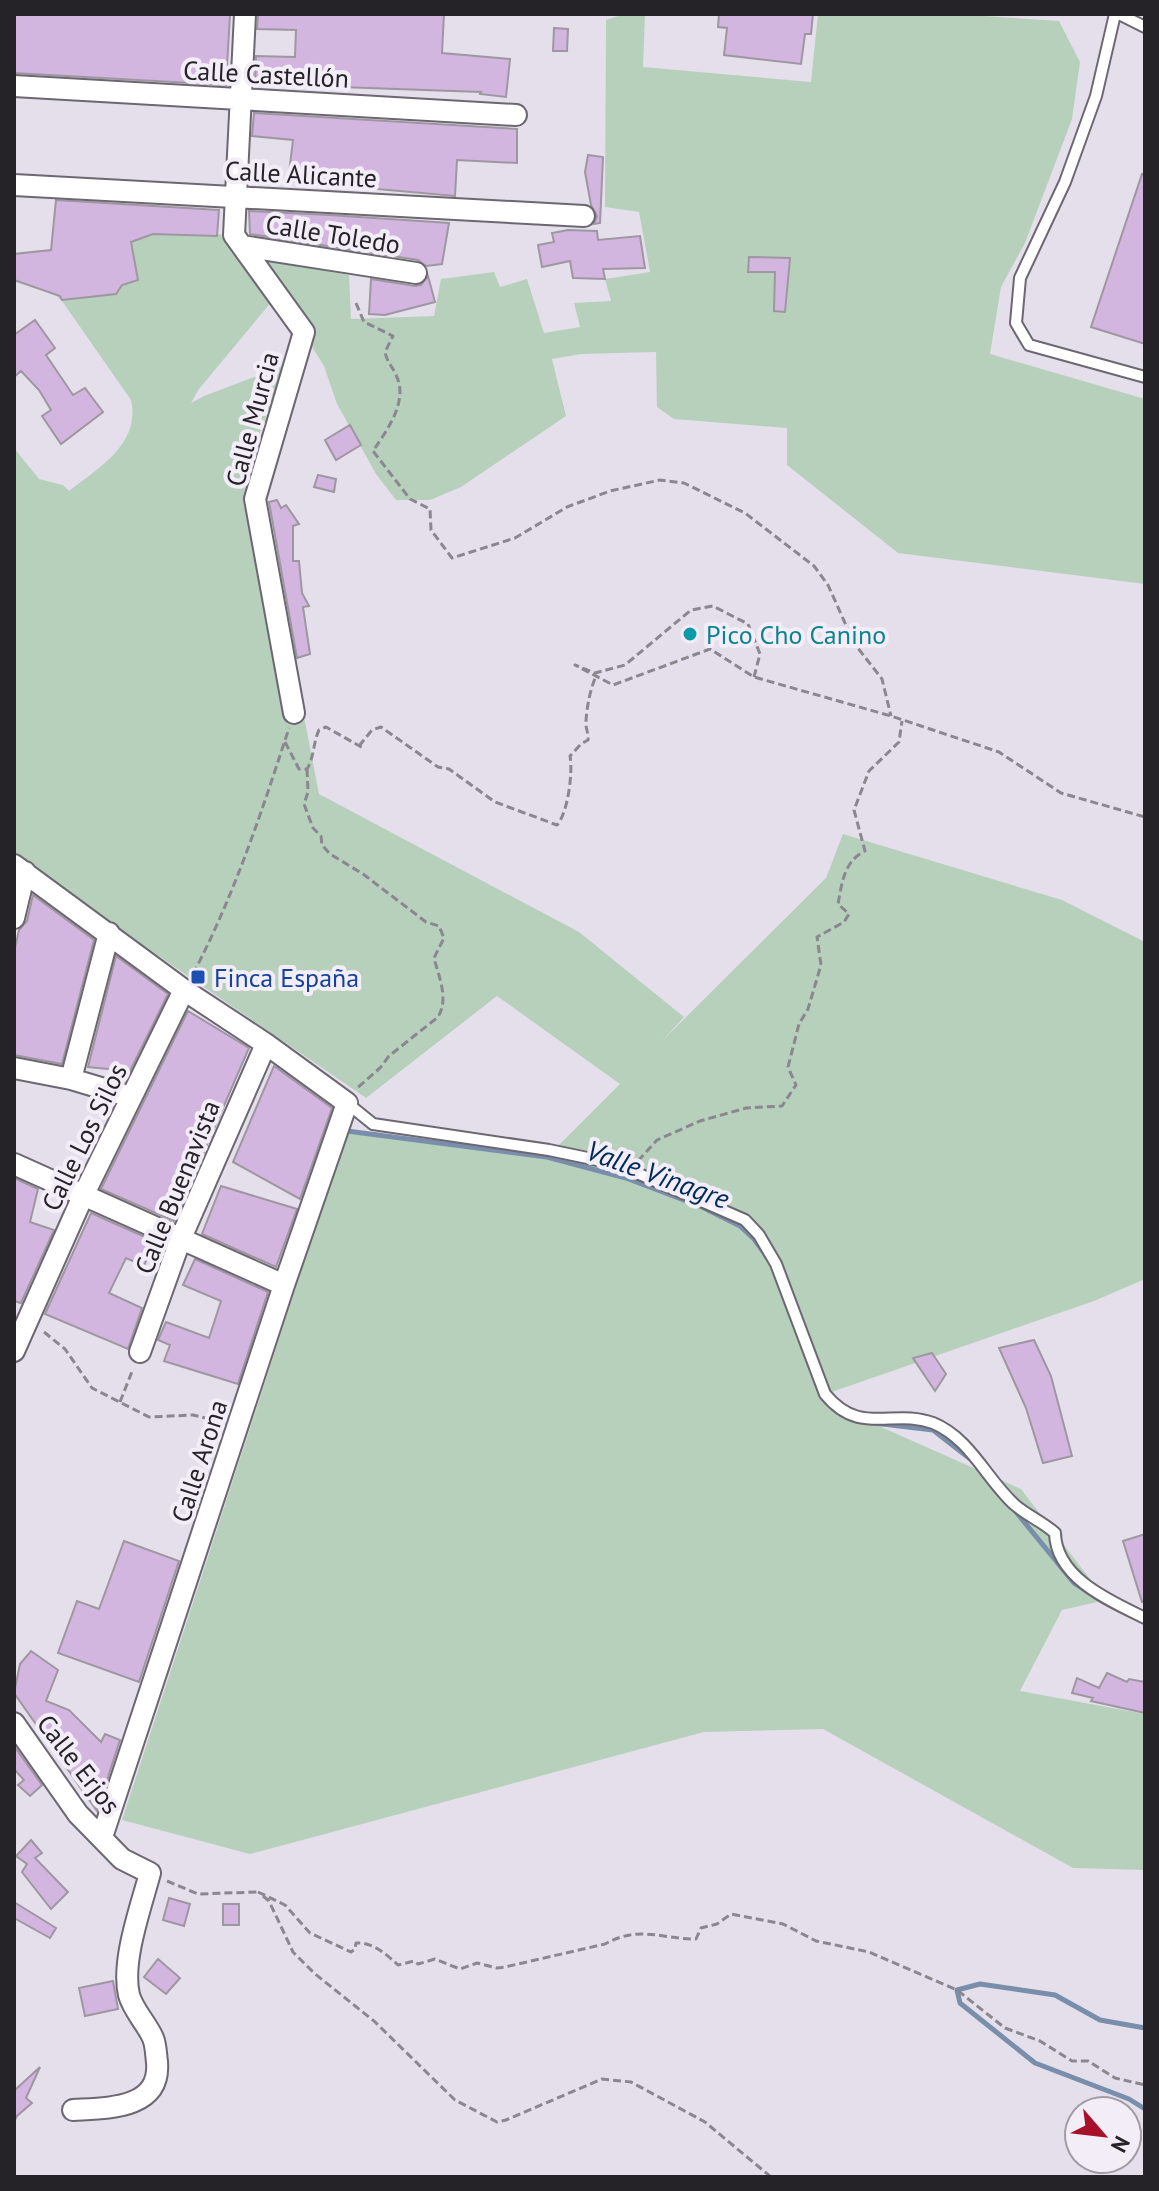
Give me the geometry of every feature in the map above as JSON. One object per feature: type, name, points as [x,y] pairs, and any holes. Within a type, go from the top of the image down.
[{"type":"street","name":"Calle Murcia","points":[[245,14],[234,235],[304,332],[255,499],[294,713]]},
{"type":"street","name":"Calle Castellón","points":[[14,86],[516,115]]},
{"type":"street","name":"Calle Alicante","points":[[14,185],[584,216]]},
{"type":"street","name":"Calle Toledo","points":[[242,246],[416,273]]},
{"type":"street","points":[[14,918],[19,869],[184,990],[347,1103]]},
{"type":"street","points":[[71,1079],[109,933]]},
{"type":"street","name":"Calle Los Silos","points":[[14,1351],[21,1318],[184,990]]},
{"type":"street","name":"Calle Buenavista","points":[[140,1352],[181,1238],[266,1044]]},
{"type":"street","points":[[14,1068],[71,1079],[131,1097]]},
{"type":"street","name":"Calle Arona","points":[[102,1837],[347,1103]]},
{"type":"street","points":[[14,1164],[284,1285]]},
{"type":"street","name":"Calle Erjos","points":[[14,1723],[78,1814],[122,1859],[150,1873]]},
{"type":"street","points":[[73,2110],[119,2108],[135,2102],[152,2089],[157,2071],[154,2040],[129,1995],[129,1953],[150,1873]]},
{"type":"lane","points":[[1145,27],[1117,14],[1096,96],[1065,182],[1020,278],[1016,323],[1029,345],[1145,377]]},
{"type":"lane","points":[[347,1103],[373,1124],[549,1150],[602,1161],[745,1220],[759,1235],[776,1264],[825,1394],[832,1402],[854,1416],[870,1420],[922,1420],[936,1424],[962,1442],[1015,1505],[1055,1533],[1056,1549],[1078,1578],[1106,1600],[1145,1618]]},
{"type":"path","points":[[356,303],[364,322],[393,336],[385,352],[387,363],[397,375],[402,395],[373,451],[410,499],[430,509],[431,530],[452,558],[515,538],[567,507],[610,491],[660,480],[684,483],[730,503],[814,566],[828,585],[854,643],[882,679],[891,716]]},
{"type":"path","points":[[754,677],[760,654],[748,624],[713,606],[691,610],[625,665],[595,673],[575,665],[613,685],[710,649],[754,677],[891,716],[999,752],[1061,793],[1145,817]]},
{"type":"path","points":[[347,1103],[360,1083],[438,1017],[443,1009],[442,981],[434,958],[444,938],[439,926],[426,922],[363,874],[330,854],[322,845],[321,836],[313,828],[304,804],[308,792],[307,769],[319,730],[326,727],[361,747],[372,730],[381,727],[495,802],[557,825],[562,820],[573,770],[570,756],[588,740],[585,725],[596,676]]},
{"type":"path","points":[[184,990],[217,926],[252,837],[294,713]]},
{"type":"path","points":[[630,1170],[657,1140],[700,1121],[746,1108],[782,1106],[796,1085],[788,1067],[799,1024],[808,1009],[821,965],[817,937],[844,922],[849,914],[838,904],[844,876],[853,856],[865,851],[854,810],[869,771],[899,742],[902,721]]},
{"type":"path","points":[[285,742],[299,769],[307,769]]},
{"type":"path","points":[[21,1318],[65,1349],[92,1388],[149,1417],[193,1415],[238,1426]]},
{"type":"path","points":[[120,1402],[140,1352]]},
{"type":"path","points":[[150,1873],[198,1894],[258,1892],[285,1905],[310,1933],[334,1943],[342,1950],[351,1952],[356,1943],[366,1942],[382,1950],[398,1965],[435,1959],[460,1969],[477,1963],[505,1967],[605,1944],[617,1937],[649,1932],[696,1939],[701,1928],[717,1924],[731,1914],[760,1918],[783,1924],[816,1941],[869,1952],[957,1990],[1005,2028],[1040,2041],[1072,2061],[1088,2061],[1115,2078],[1145,2085]]},
{"type":"path","points":[[258,1892],[269,1901],[293,1952],[374,2021],[455,2100],[497,2122],[602,2079],[631,2082],[705,2122],[771,2177]]},
{"type":"green space","points":[[625,14],[645,14],[643,67],[811,82],[818,14],[952,14],[1059,21],[1080,62],[1072,119],[1025,243],[1001,287],[990,354],[1145,399],[1145,584],[898,553],[787,465],[787,428],[674,419],[657,407],[656,352],[581,354],[552,359],[566,416],[461,487],[430,500],[396,500],[376,474],[337,404],[324,366],[257,258],[349,275],[351,319],[434,316],[441,279],[494,272],[500,287],[527,279],[544,333],[580,327],[574,303],[611,301],[605,279],[650,272],[639,212],[605,207],[606,20]]},
{"type":"green space","points":[[161,233],[220,234],[231,241],[273,300],[199,389],[191,403],[286,365],[249,461],[269,536],[319,794],[579,932],[684,1017],[662,1041],[826,878],[843,834],[1062,900],[1145,942],[1145,1279],[1094,1301],[826,1394],[843,1410],[1021,1489],[1106,1600],[1062,1610],[1020,1691],[1145,1714],[1145,1870],[1073,1868],[823,1729],[704,1732],[250,1854],[122,1820],[347,1131],[547,1157],[620,1084],[497,996],[366,1098],[14,857],[14,448],[39,479],[63,485],[69,491],[115,453],[130,430],[132,416],[131,400],[62,301],[54,294],[39,289],[135,240]]},
{"type":"building","points":[[14,14],[230,14],[226,85],[14,73]]},
{"type":"building","points":[[258,14],[444,14],[442,53],[510,59],[506,97],[481,92],[255,84],[256,56],[295,57],[296,30],[257,29]]},
{"type":"building","points":[[719,14],[813,14],[811,34],[805,34],[801,64],[724,55],[727,28],[718,27]]},
{"type":"building","points":[[554,28],[568,29],[567,51],[553,51]]},
{"type":"building","points":[[254,113],[517,129],[517,163],[457,160],[455,196],[288,181],[293,140],[252,136]]},
{"type":"building","points":[[588,155],[603,157],[600,223],[594,224],[597,216],[591,205],[585,172]]},
{"type":"building","points":[[1142,174],[1145,175],[1145,344],[1091,327]]},
{"type":"building","points":[[56,200],[219,210],[217,236],[153,234],[131,242],[138,280],[122,285],[116,294],[62,300],[60,296],[14,280],[14,254],[51,250]]},
{"type":"building","points":[[249,211],[449,223],[442,264],[426,266],[418,260],[250,234]]},
{"type":"building","points":[[597,231],[598,240],[640,236],[645,268],[603,269],[605,279],[573,278],[570,261],[542,267],[538,245],[554,242],[552,233]]},
{"type":"building","points":[[749,257],[790,258],[785,312],[774,311],[775,272],[748,272]]},
{"type":"building","points":[[428,276],[435,302],[385,315],[369,314],[371,279],[415,286],[421,285]]},
{"type":"building","points":[[35,320],[55,348],[46,355],[73,395],[85,388],[103,412],[61,444],[42,416],[51,410],[39,390],[21,371],[14,377],[14,335]]},
{"type":"building","points":[[350,425],[361,445],[336,460],[325,440]]},
{"type":"building","points":[[318,475],[336,479],[334,492],[314,487]]},
{"type":"building","points":[[277,500],[281,508],[286,505],[299,524],[293,526],[293,561],[299,561],[302,593],[309,606],[303,607],[310,654],[297,658],[269,502]]},
{"type":"building","points":[[33,895],[94,940],[62,1064],[14,1055],[14,952],[19,930],[27,921]]},
{"type":"building","points":[[116,956],[168,994],[130,1071],[88,1067]]},
{"type":"building","points":[[188,1011],[249,1048],[174,1221],[101,1189]]},
{"type":"building","points":[[274,1066],[332,1108],[300,1199],[233,1162]]},
{"type":"building","points":[[14,1178],[38,1189],[30,1222],[54,1230],[21,1303],[14,1301]]},
{"type":"building","points":[[221,1186],[297,1209],[276,1267],[202,1234]]},
{"type":"building","points":[[91,1213],[154,1241],[144,1266],[126,1258],[109,1293],[142,1308],[128,1349],[45,1314]]},
{"type":"building","points":[[195,1259],[268,1292],[238,1384],[164,1361],[170,1345],[158,1340],[166,1322],[209,1338],[221,1301],[183,1285]]},
{"type":"building","points":[[1034,1340],[1051,1376],[1072,1456],[1043,1463],[1026,1408],[999,1348]]},
{"type":"building","points":[[932,1353],[946,1374],[935,1391],[913,1358]]},
{"type":"building","points":[[1145,1534],[1145,1601],[1142,1602],[1123,1541]]},
{"type":"building","points":[[124,1541],[179,1561],[139,1682],[58,1653],[77,1601],[99,1609]]},
{"type":"building","points":[[31,1651],[58,1670],[46,1701],[69,1710],[101,1742],[105,1734],[120,1740],[97,1811],[14,1693],[20,1664]]},
{"type":"building","points":[[1107,1673],[1127,1682],[1129,1679],[1145,1682],[1145,1713],[1091,1701],[1093,1698],[1072,1693],[1077,1678],[1099,1688]]},
{"type":"building","points":[[14,1746],[42,1785],[30,1796],[18,1785],[24,1780],[14,1769]]},
{"type":"building","points":[[31,1840],[42,1853],[35,1858],[68,1892],[51,1909],[22,1872],[27,1864],[16,1856]]},
{"type":"building","points":[[169,1898],[190,1904],[184,1926],[163,1920]]},
{"type":"building","points":[[14,1902],[56,1928],[50,1938],[14,1918]]},
{"type":"building","points":[[223,1904],[239,1904],[239,1925],[223,1925]]},
{"type":"building","points":[[158,1959],[180,1978],[166,1994],[144,1977]]},
{"type":"building","points":[[113,1981],[118,2009],[85,2016],[79,1988]]},
{"type":"building","points":[[40,2067],[26,2098],[32,2103],[14,2122],[14,2087],[16,2089]]},
{"type":"waterway","name":"Valle Vinagre","points":[[347,1131],[547,1157],[626,1178],[702,1207],[740,1226],[767,1257]]},
{"type":"waterway","name":"Valle Vinagre","points":[[857,1421],[933,1430],[969,1458]]},
{"type":"waterway","name":"Valle Vinagre","points":[[1012,1507],[1074,1583],[1088,1592]]},
{"type":"waterway","points":[[1145,2028],[1100,2020],[1055,1995],[980,1984],[957,1990],[960,2003],[1035,2063],[1129,2099],[1145,2109]]},
{"type":"place","name":"Pico Cho Canino","points":[[690,634]]},
{"type":"place","name":"Finca España","points":[[198,977]]}]
